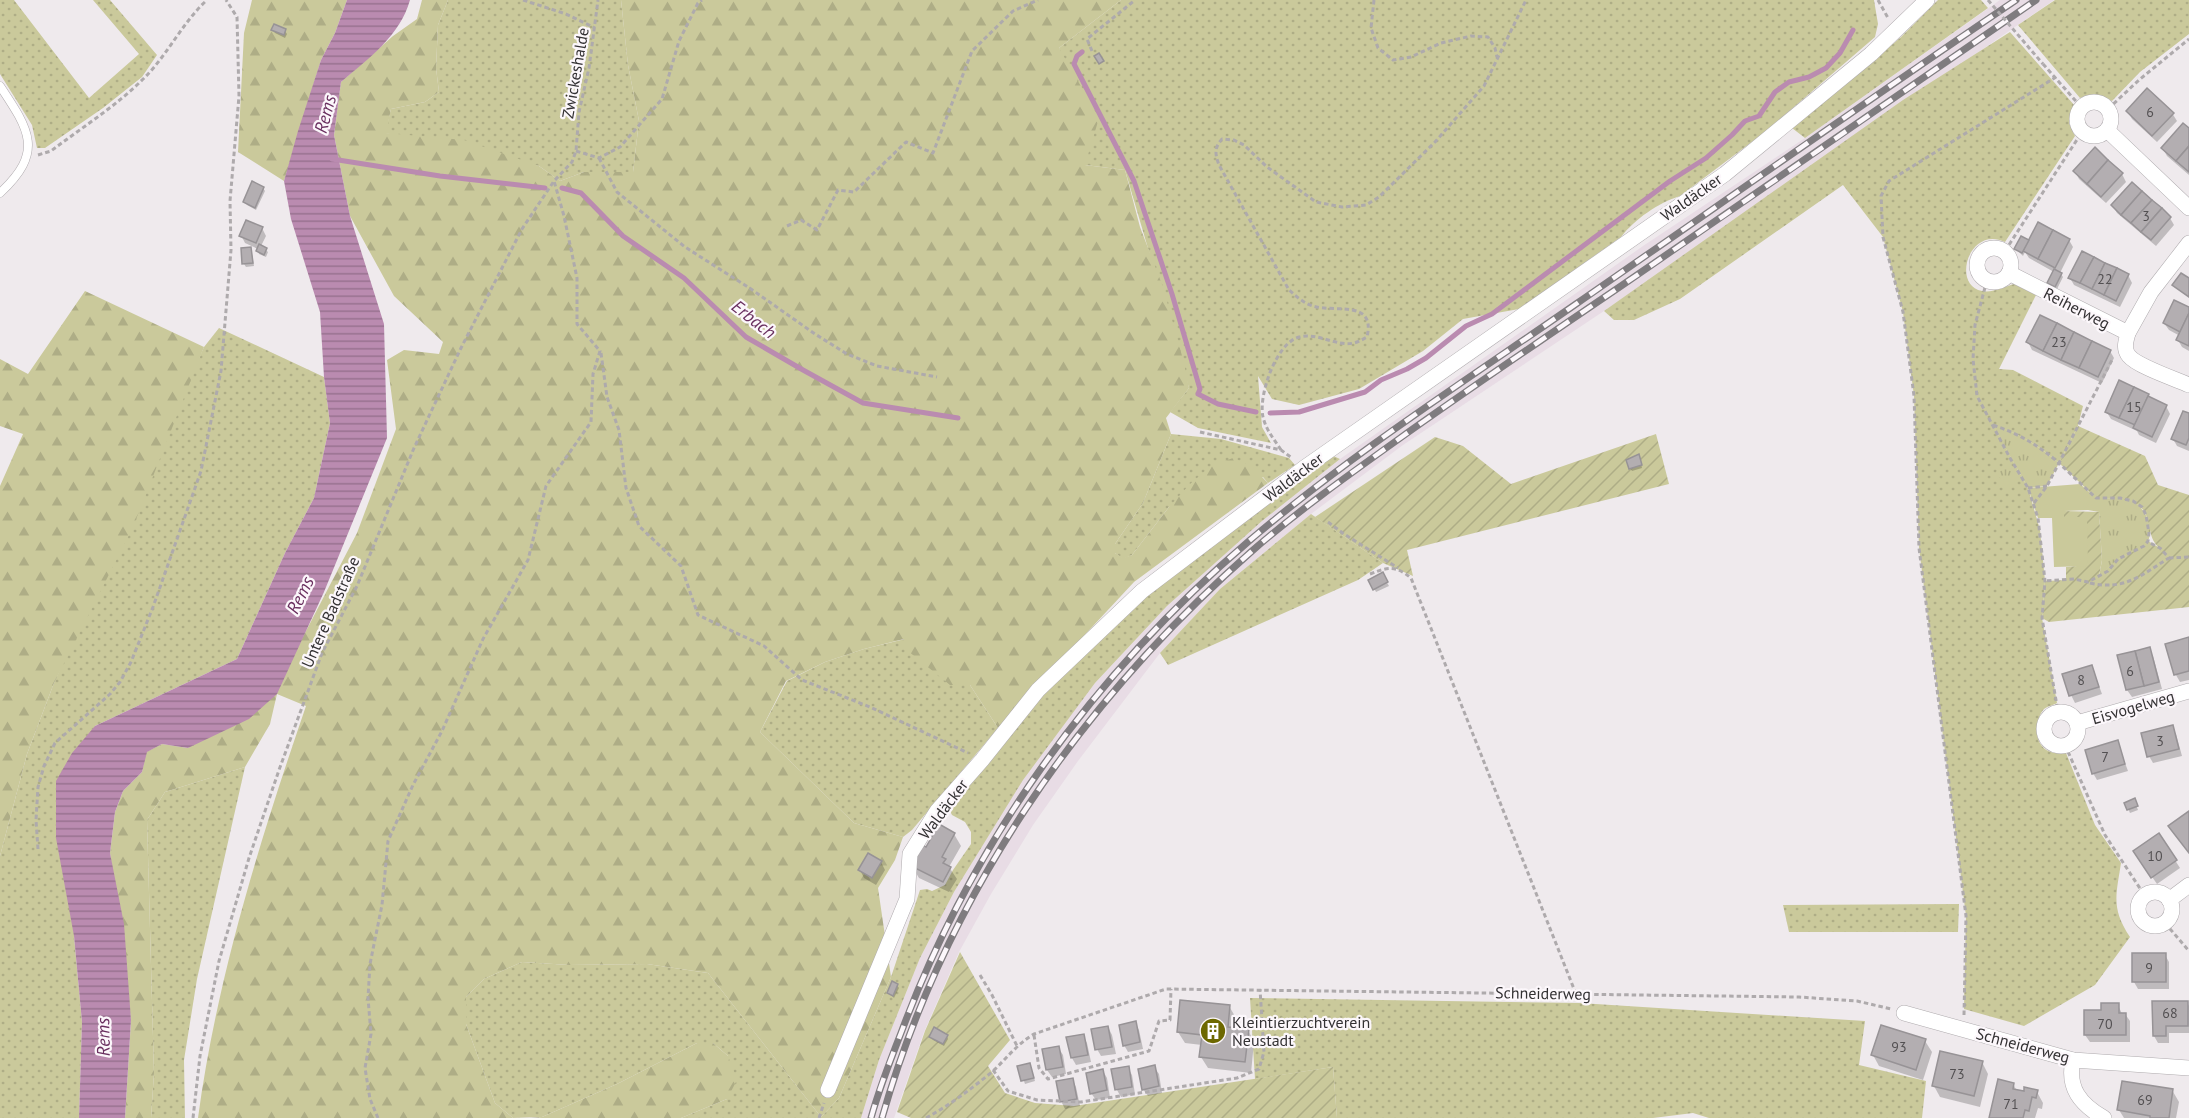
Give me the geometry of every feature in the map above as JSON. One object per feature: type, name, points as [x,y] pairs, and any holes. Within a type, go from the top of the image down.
[{"type":"street","name":"Waldäcker","points":[[828,1090],[907,898],[910,854],[937,811],[982,760],[1038,690],[1142,591],[1304,468],[1725,174],[1871,54],[1927,0]]},
{"type":"street","points":[[2093,102],[2108,109],[2111,118],[2107,130],[2094,136],[2082,132],[2078,116],[2082,108],[2093,102]]},
{"type":"street","points":[[2107,130],[2189,208]]},
{"type":"street","points":[[2126,339],[2151,292],[2189,243]]},
{"type":"street","points":[[1993,248],[2005,251],[2011,263],[2009,273],[2000,280],[1987,280],[1978,268],[1980,256],[1993,248]]},
{"type":"street","name":"Reiherweg","points":[[2009,273],[2126,339],[2128,355],[2136,362],[2189,385]]},
{"type":"street","name":"Eisvogelweg","points":[[2077,723],[2189,691]]},
{"type":"street","points":[[2058,712],[2046,720],[2044,732],[2050,742],[2065,745]]},
{"type":"street","name":"Eisvogelweg","points":[[2058,712],[2070,714],[2077,723],[2076,737],[2065,745]]},
{"type":"street","points":[[2169,900],[2189,885]]},
{"type":"street","points":[[2154,892],[2169,900],[2171,915],[2165,922],[2154,926],[2143,921],[2138,911],[2140,900],[2154,892]]},
{"type":"street","name":"Schneiderweg","points":[[1904,1013],[2073,1060],[2189,1068]]},
{"type":"street","points":[[2073,1060],[2070,1072],[2074,1092],[2104,1118]]},
{"type":"lane","points":[[0,86],[16,110],[27,134],[28,158],[15,179],[0,193]]},
{"type":"path","points":[[28,158],[51,151],[135,87],[152,70],[195,12],[207,0]]},
{"type":"path","points":[[38,849],[36,820],[38,787],[44,766],[55,743],[110,693],[131,662],[201,471],[221,371],[231,250],[231,201],[239,96],[237,16],[226,0]]},
{"type":"path","points":[[523,0],[566,14],[595,28]]},
{"type":"path","name":"Zwickeshalde","points":[[576,151],[579,112],[598,0]]},
{"type":"path","points":[[576,151],[599,158],[620,147],[662,99],[679,41],[698,3],[702,0]]},
{"type":"path","points":[[787,226],[801,220],[817,231],[838,190],[854,192],[906,142],[933,153],[972,51],[1013,11],[1038,0]]},
{"type":"path","points":[[1092,51],[1087,39],[1135,0]]},
{"type":"path","points":[[1374,0],[1371,28],[1378,48],[1393,60],[1411,57],[1441,42],[1471,36],[1488,37],[1495,48],[1497,59]]},
{"type":"path","points":[[1200,432],[1281,450],[1268,432],[1262,405],[1271,370],[1282,349],[1298,337],[1316,336],[1333,342],[1353,343],[1367,337],[1370,325],[1367,317],[1354,309],[1312,306],[1289,290],[1219,165],[1215,152],[1217,144],[1222,139],[1234,140],[1244,145],[1268,167],[1316,202],[1342,207],[1366,205],[1379,197],[1435,142],[1484,86],[1526,0]]},
{"type":"path","points":[[1988,0],[2082,108]]},
{"type":"path","points":[[2108,109],[2189,39]]},
{"type":"path","points":[[1963,1029],[1966,916],[1919,548],[1914,396],[1903,312],[1883,237],[1881,196],[1889,181],[2056,77]]},
{"type":"path","points":[[2005,251],[2082,132]]},
{"type":"path","name":"Untere Badstraße","points":[[193,1118],[200,1056],[219,961],[253,847],[322,652],[357,586],[409,459],[461,348],[522,229],[554,181],[572,162],[576,151]]},
{"type":"path","points":[[599,158],[617,192],[685,247],[751,288],[815,334],[847,354],[877,366],[938,377]]},
{"type":"path","points":[[554,181],[577,278],[577,324],[600,351],[606,397],[619,430],[626,488],[639,526],[681,566],[698,615],[764,646],[802,680],[870,707],[982,760]]},
{"type":"path","points":[[1987,280],[1975,325],[1973,358],[1977,396],[2034,503],[2040,530],[2045,580],[2042,618],[2058,712]]},
{"type":"path","points":[[2034,503],[2047,486],[2115,354],[2126,339]]},
{"type":"path","points":[[378,1118],[370,1099],[365,1068],[371,1034],[368,998],[370,963],[382,905],[388,840],[413,785],[442,731],[483,639],[528,560],[546,486],[591,422],[593,374],[600,351]]},
{"type":"path","points":[[1992,424],[2016,433],[2040,447],[2097,498],[2120,498],[2133,501],[2142,507],[2149,524],[2148,541],[2144,546],[2118,559],[2108,570],[2088,582]]},
{"type":"path","points":[[2028,488],[2047,486]]},
{"type":"path","points":[[1328,522],[1411,578],[1576,994]]},
{"type":"path","points":[[2148,541],[2160,548],[2169,558]]},
{"type":"path","points":[[2045,580],[2074,579],[2104,586],[2123,584],[2142,576],[2169,558],[2189,557]]},
{"type":"path","points":[[1370,574],[1384,568],[1400,569]]},
{"type":"path","points":[[2065,745],[2104,835],[2145,896]]},
{"type":"path","points":[[2165,922],[2189,951]]},
{"type":"path","points":[[980,975],[993,995],[1017,1046]]},
{"type":"path","name":"Schneiderweg","points":[[926,1118],[948,1106],[1034,1034],[1166,989],[1799,997],[1857,1001],[1904,1013]]},
{"type":"path","points":[[1034,1034],[1038,1068],[1048,1079],[1149,1051],[1159,1021],[1170,1020],[1171,989]]},
{"type":"path","points":[[993,1070],[1008,1091],[1037,1100],[1081,1102],[1237,1078],[1259,1069],[1264,1052],[1260,989]]},
{"type":"shaded area","points":[[2000,0],[2054,0],[1604,311],[1403,445],[1311,514],[1220,589],[1160,653],[1078,761],[1033,825],[959,952],[924,1032],[894,1118],[861,1118],[879,1060],[920,958],[954,892],[1022,780],[1095,683],[1167,606],[1262,521],[1340,459],[1643,246],[1805,138]]},
{"type":"green space","points":[[0,0],[14,0],[89,98],[139,54],[93,0],[110,0],[157,55],[142,77],[103,108],[45,148],[37,148],[32,125],[0,74]]},
{"type":"green space","points":[[252,0],[347,0],[335,33],[321,60],[284,181],[238,152],[244,33]]},
{"type":"green space","points":[[422,0],[448,0],[438,25],[436,68],[439,92],[425,102],[391,109],[386,133],[464,140],[539,166],[560,181],[584,172],[633,172],[639,121],[628,65],[621,0],[1121,0],[1059,48],[1099,118],[1085,165],[1125,170],[1140,227],[1163,287],[1189,388],[1166,418],[1171,434],[1143,503],[1115,544],[1115,553],[1123,558],[1132,555],[1169,507],[1211,466],[1233,458],[1251,466],[1268,483],[1134,582],[998,728],[970,685],[950,685],[908,651],[904,639],[825,662],[786,681],[760,732],[854,823],[903,837],[895,860],[878,888],[891,977],[839,1098],[821,1117],[708,973],[647,964],[569,965],[522,962],[484,979],[466,997],[466,1024],[495,1103],[513,1118],[198,1118],[206,1065],[228,961],[272,807],[306,706],[277,694],[270,724],[245,767],[165,792],[147,820],[154,1073],[151,1118],[125,1118],[131,1020],[110,853],[115,812],[123,791],[142,772],[146,752],[162,744],[188,748],[276,694],[294,654],[357,533],[396,429],[387,360],[404,350],[439,354],[443,342],[394,296],[350,216],[334,135],[341,82],[393,36],[417,19]]},
{"type":"green space","points":[[448,0],[621,0],[628,65],[639,121],[633,172],[584,172],[560,181],[539,166],[385,133],[391,109],[425,102],[439,92],[436,68],[438,25]]},
{"type":"green space","points":[[1121,0],[1874,0],[1878,24],[1875,37],[1765,132],[1680,196],[1648,212],[1621,237],[1519,309],[1463,319],[1423,351],[1359,389],[1299,405],[1272,399],[1258,376],[1262,427],[1271,443],[1198,428],[1170,412],[1189,388],[1125,170],[1085,165],[1059,48]]},
{"type":"green space","points":[[1938,0],[1981,0],[1988,8],[1805,138],[1792,128],[1900,38]]},
{"type":"green space","points":[[2055,0],[2189,0],[2189,34],[2140,72],[2112,101],[2096,95],[2080,98],[2018,25]]},
{"type":"green space","points":[[2010,32],[2075,106],[2069,123],[2075,136],[2005,242],[1992,239],[1974,248],[1968,258],[1967,278],[1973,286],[1982,291],[2014,284],[2036,295],[1999,369],[2013,370],[2083,406],[2078,426],[2059,463],[2028,440],[1993,425],[2028,488],[2040,530],[2045,581],[2042,618],[2057,703],[2041,712],[2037,726],[2038,739],[2048,751],[2066,753],[2095,825],[2121,863],[2116,902],[2120,918],[2130,937],[2095,985],[2024,1026],[1964,1009],[1966,916],[1919,548],[1914,396],[1903,312],[1883,237],[1843,185],[1680,299],[1634,320],[1614,320],[1604,311],[1903,100]]},
{"type":"green space","points":[[85,291],[204,347],[133,527],[54,683],[27,754],[0,856],[0,486],[23,434],[0,426],[0,359],[28,374]]},
{"type":"green space","points":[[219,328],[324,377],[330,423],[314,498],[285,553],[237,659],[95,726],[74,936],[82,1022],[79,1118],[0,1118],[0,856],[27,754],[54,683],[204,347]]},
{"type":"green space","points":[[1992,424],[2027,440],[2059,463],[2047,486],[2028,488]]},
{"type":"green space","points":[[2078,426],[2145,456],[2158,485],[2189,495],[2189,607],[2049,622],[2042,618],[2045,581],[2066,580],[2066,567],[2088,565],[2064,518],[2064,511],[2099,512],[2102,560],[2099,576],[2118,559],[2138,550],[2148,541],[2158,547],[2152,538],[2145,513],[2140,507],[2128,500],[2096,498],[2059,463]]},
{"type":"green space","points":[[1171,434],[1221,439],[1289,458],[1295,465],[1268,483],[1263,477],[1169,507],[1132,555],[1123,559],[1115,553],[1115,544],[1143,503]]},
{"type":"green space","points":[[1656,434],[1669,484],[1407,550],[1413,576],[1383,563],[1315,517],[1435,437],[1463,446],[1511,484]]},
{"type":"green space","points":[[1329,454],[1340,459],[1262,521],[1167,606],[1095,683],[1023,780],[954,892],[920,958],[879,1060],[861,1118],[681,1118],[727,1099],[728,1056],[713,1043],[697,1043],[617,1084],[542,1117],[513,1118],[495,1103],[466,1024],[466,997],[484,979],[522,962],[569,965],[647,964],[708,973],[821,1117],[839,1098],[891,977],[920,890],[932,891],[945,885],[971,844],[971,832],[965,822],[952,815],[948,807],[1043,695],[1145,597]]},
{"type":"green space","points":[[2009,464],[2019,479],[2006,487],[1996,472]]},
{"type":"green space","points":[[2080,484],[2088,491],[2088,510],[2064,511],[2064,517],[2087,517],[2088,566],[2054,567],[2052,518],[2038,518],[2028,488]]},
{"type":"green space","points":[[2088,491],[2099,497],[2132,501],[2142,509],[2150,527],[2150,534],[2145,545],[2114,562],[2099,577],[2102,560],[2099,512],[2088,510]]},
{"type":"green space","points":[[1311,514],[1383,563],[1358,580],[1168,665],[1160,653],[1220,589]]},
{"type":"green space","points":[[905,639],[970,685],[998,728],[912,830],[903,837],[854,823],[760,732],[787,681],[825,662]]},
{"type":"green space","points":[[245,767],[197,979],[184,1060],[185,1118],[151,1118],[154,1073],[147,820],[165,792]]},
{"type":"green space","points":[[1959,904],[1958,932],[1789,932],[1783,905]]},
{"type":"green space","points":[[960,952],[1010,1040],[988,1066],[1005,1093],[1035,1103],[1074,1106],[1333,1067],[1337,1118],[911,1118],[897,1112],[925,1031]]},
{"type":"green space","points":[[1250,998],[1580,1003],[1865,1021],[1859,1065],[1926,1081],[1922,1118],[1709,1118],[1693,1113],[1653,1118],[1337,1118],[1333,1067],[1255,1079]]},
{"type":"green space","points":[[697,1043],[713,1043],[728,1056],[737,1080],[727,1099],[681,1118],[530,1118],[542,1117],[617,1084]]},
{"type":"water","name":"Rems","points":[[347,0],[410,0],[399,25],[391,36],[341,82],[334,135],[350,216],[384,324],[387,438],[324,592],[277,694],[249,719],[188,748],[162,744],[147,752],[142,772],[123,791],[115,812],[110,853],[124,924],[131,1020],[125,1118],[79,1118],[82,1022],[74,936],[56,838],[56,781],[72,753],[95,726],[237,659],[285,553],[314,498],[330,423],[324,377],[320,312],[291,219],[284,181],[321,60],[335,33]]},
{"type":"building","points":[[274,24],[286,29],[284,35],[271,30]]},
{"type":"building","points":[[1099,53],[1104,61],[1099,64],[1094,56]]},
{"type":"building","points":[[2147,88],[2174,113],[2152,136],[2126,111]]},
{"type":"building","points":[[2183,123],[2189,128],[2189,146],[2176,161],[2161,148]]},
{"type":"building","points":[[2189,146],[2189,172],[2176,161]]},
{"type":"building","points":[[2095,147],[2108,160],[2087,184],[2073,171]]},
{"type":"building","points":[[2108,160],[2123,173],[2101,197],[2087,184]]},
{"type":"building","points":[[252,181],[264,187],[255,208],[243,202]]},
{"type":"building","points":[[2132,182],[2142,191],[2121,215],[2111,205]]},
{"type":"building","points":[[2142,191],[2152,200],[2131,223],[2121,215]]},
{"type":"building","points":[[2152,200],[2162,208],[2141,232],[2131,223]]},
{"type":"building","points":[[2162,208],[2171,217],[2151,240],[2141,232]]},
{"type":"building","points":[[246,220],[263,227],[256,243],[239,236]]},
{"type":"building","points":[[2038,222],[2053,230],[2038,259],[2023,251]]},
{"type":"building","points":[[2053,230],[2070,239],[2055,268],[2038,259]]},
{"type":"building","points":[[2021,236],[2029,240],[2022,253],[2014,249]]},
{"type":"building","points":[[259,244],[267,248],[264,255],[256,251]]},
{"type":"building","points":[[251,247],[253,263],[242,264],[241,248]]},
{"type":"building","points":[[2082,251],[2094,257],[2080,283],[2068,278]]},
{"type":"building","points":[[2094,257],[2105,263],[2092,289],[2080,283]]},
{"type":"building","points":[[2105,263],[2117,268],[2104,295],[2092,289]]},
{"type":"building","points":[[2117,268],[2129,274],[2116,301],[2104,295]]},
{"type":"building","points":[[2054,269],[2062,273],[2055,287],[2047,283]]},
{"type":"building","points":[[2181,273],[2189,278],[2189,297],[2172,285]]},
{"type":"building","points":[[2174,300],[2189,307],[2189,313],[2180,332],[2163,323]]},
{"type":"building","points":[[2189,313],[2189,346],[2176,340]]},
{"type":"building","points":[[2040,315],[2057,323],[2043,351],[2026,342]]},
{"type":"building","points":[[2057,323],[2074,332],[2061,360],[2043,351]]},
{"type":"building","points":[[2074,332],[2092,341],[2079,368],[2061,360]]},
{"type":"building","points":[[2092,341],[2111,350],[2098,377],[2079,368]]},
{"type":"building","points":[[2119,380],[2134,387],[2119,418],[2105,412]]},
{"type":"building","points":[[2134,387],[2149,394],[2135,425],[2119,418]]},
{"type":"building","points":[[2148,396],[2167,405],[2152,437],[2133,428]]},
{"type":"building","points":[[2183,411],[2189,413],[2189,438],[2186,445],[2171,439]]},
{"type":"building","points":[[1639,454],[1642,465],[1629,469],[1626,460]]},
{"type":"building","points":[[1383,572],[1388,582],[1373,590],[1368,580]]},
{"type":"building","points":[[2189,637],[2189,671],[2174,675],[2165,644]]},
{"type":"building","points":[[2150,647],[2159,682],[2144,686],[2135,651]]},
{"type":"building","points":[[2135,651],[2144,686],[2126,690],[2117,655]]},
{"type":"building","points":[[2092,665],[2099,687],[2069,696],[2062,674]]},
{"type":"building","points":[[2173,725],[2179,749],[2147,757],[2141,733]]},
{"type":"building","points":[[2118,740],[2125,764],[2092,774],[2085,750]]},
{"type":"building","points":[[2135,798],[2138,806],[2127,810],[2124,803]]},
{"type":"building","points":[[2189,811],[2189,853],[2168,826]]},
{"type":"building","points":[[939,824],[955,833],[942,857],[946,859],[943,863],[951,867],[943,882],[911,866],[923,845],[926,847]]},
{"type":"building","points":[[2159,833],[2177,860],[2151,878],[2133,851]]},
{"type":"building","points":[[868,853],[882,861],[872,878],[858,870]]},
{"type":"building","points":[[2132,953],[2166,953],[2166,982],[2132,982]]},
{"type":"building","points":[[892,981],[898,984],[893,996],[887,993]]},
{"type":"building","name":"Kleintierzuchtverein Neustadt","points":[[1180,1000],[1230,1005],[1228,1027],[1249,1029],[1245,1062],[1199,1057],[1202,1035],[1177,1032]]},
{"type":"building","points":[[2152,1001],[2188,1001],[2188,1026],[2166,1026],[2166,1036],[2153,1036]]},
{"type":"building","points":[[2101,1003],[2119,1003],[2119,1013],[2126,1013],[2126,1035],[2084,1035],[2084,1010],[2101,1010]]},
{"type":"building","points":[[1136,1021],[1140,1042],[1123,1046],[1119,1025]]},
{"type":"building","points":[[1881,1025],[1926,1039],[1916,1070],[1871,1055]]},
{"type":"building","points":[[1108,1026],[1112,1047],[1095,1050],[1091,1029]]},
{"type":"building","points":[[934,1027],[948,1035],[943,1044],[929,1037]]},
{"type":"building","points":[[1084,1034],[1088,1055],[1071,1058],[1066,1037]]},
{"type":"building","points":[[1059,1046],[1063,1067],[1046,1070],[1042,1049]]},
{"type":"building","points":[[1940,1051],[1983,1061],[1974,1096],[1932,1086]]},
{"type":"building","points":[[1030,1063],[1034,1078],[1021,1081],[1017,1066]]},
{"type":"building","points":[[1155,1065],[1159,1086],[1142,1090],[1138,1069]]},
{"type":"building","points":[[1129,1066],[1132,1087],[1115,1090],[1111,1069]]},
{"type":"building","points":[[1103,1069],[1107,1090],[1090,1094],[1086,1073]]},
{"type":"building","points":[[1073,1078],[1077,1099],[1060,1102],[1056,1081]]},
{"type":"building","points":[[1998,1079],[2014,1083],[2013,1089],[2024,1091],[2024,1087],[2038,1090],[2036,1098],[2032,1097],[2029,1111],[2025,1110],[2023,1118],[1989,1118]]},
{"type":"building","points":[[2122,1081],[2173,1089],[2169,1118],[2150,1118],[2150,1116],[2117,1110]]},
{"type":"waterway","points":[[1270,413],[1299,412],[1365,392],[1381,380],[1426,358],[1466,326],[1492,314],[1670,181],[1706,158],[1745,121],[1759,116],[1775,92],[1789,82],[1809,77],[1826,68],[1840,53],[1853,30]]},
{"type":"waterway","points":[[1082,52],[1077,56],[1074,64],[1134,181],[1172,294],[1200,389],[1198,394],[1218,404],[1256,412]]},
{"type":"waterway","name":"Erbach","points":[[332,159],[440,176],[545,188]]},
{"type":"waterway","name":"Erbach","points":[[562,188],[581,193],[623,236],[684,278],[746,337],[863,403],[958,418]]},
{"type":"railway","points":[[871,1118],[901,1033],[930,962],[1001,828],[1089,704],[1192,592],[1288,509],[1368,448],[2016,0]]},
{"type":"railway","points":[[882,1118],[909,1036],[942,957],[981,881],[1026,808],[1076,738],[1130,672],[1189,610],[1269,536],[1359,467],[2036,0]]},
{"type":"place","name":"Kleintierzuchtverein Neustadt","points":[[1213,1031]]}]
